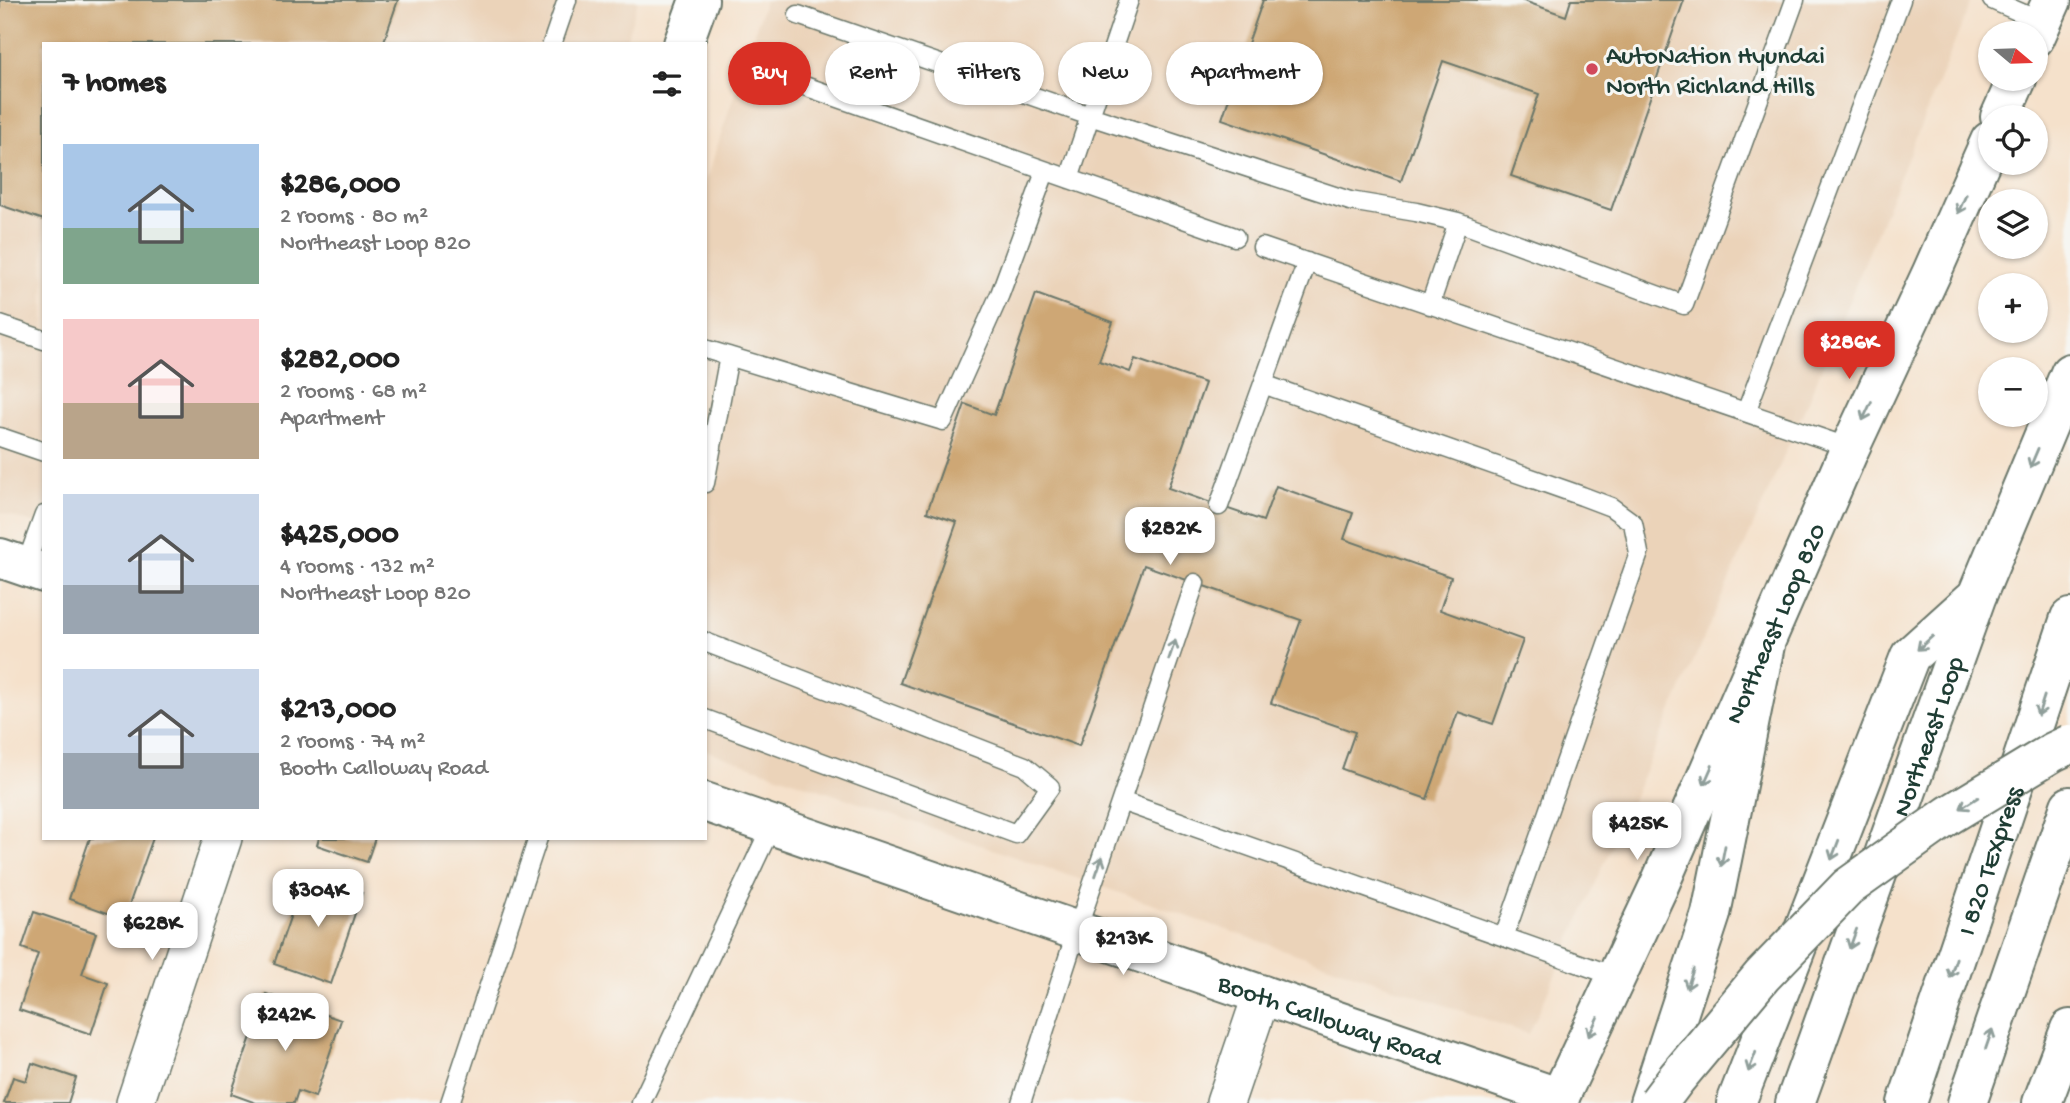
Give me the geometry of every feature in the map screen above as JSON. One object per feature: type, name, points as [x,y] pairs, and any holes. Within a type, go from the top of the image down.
[{"type":"main road","points":[[684,42],[698,0]]},
{"type":"main road","name":"Northeast Loop 820","points":[[1558,1100],[1617,977],[1850,448],[1978,169]]},
{"type":"main road","name":"Northeast Loop","points":[[1795,1103],[1976,598],[2070,373]]},
{"type":"main road","points":[[1736,1103],[1910,656],[1976,598]]},
{"type":"main road","name":"I 820 TEXpress","points":[[1907,1103],[2070,618]]},
{"type":"main road","points":[[1649,1103],[1712,914],[1765,645]]},
{"type":"main road","points":[[1658,1103],[1762,976],[1848,887],[1949,815],[2070,744]]},
{"type":"main road","name":"Booth Calloway Road","points":[[707,803],[1262,994],[1558,1100]]},
{"type":"main road","points":[[1966,1103],[2070,806]]},
{"type":"main road","points":[[2042,1103],[2070,1029]]},
{"type":"street","points":[[135,1103],[222,840]]},
{"type":"street","points":[[1225,1103],[1262,994]]},
{"type":"lane","points":[[553,42],[567,0]]},
{"type":"lane","points":[[1069,180],[1129,0]]},
{"type":"lane","points":[[798,15],[1090,116],[1350,201],[1458,222],[1684,305],[1795,0]]},
{"type":"lane","points":[[1746,412],[1901,0]]},
{"type":"lane","points":[[1992,0],[2043,20]]},
{"type":"lane","points":[[811,88],[1235,237]]},
{"type":"lane","points":[[707,350],[943,421],[1000,294],[1045,172]]},
{"type":"lane","points":[[1430,304],[1458,222]]},
{"type":"lane","points":[[1262,247],[1850,448]]},
{"type":"lane","points":[[1219,506],[1307,262]]},
{"type":"lane","points":[[0,325],[42,339]]},
{"type":"lane","points":[[707,472],[729,356]]},
{"type":"lane","points":[[1263,384],[1582,496],[1611,507],[1633,523],[1639,553],[1504,937]]},
{"type":"lane","points":[[0,437],[42,451]]},
{"type":"lane","points":[[23,566],[42,520]]},
{"type":"lane","points":[[1021,1103],[1195,583]]},
{"type":"lane","points":[[707,643],[1025,766],[1050,787],[1016,834],[707,720]]},
{"type":"lane","points":[[1121,801],[1617,977]]},
{"type":"lane","points":[[641,1103],[772,825]]},
{"type":"lane","points":[[450,1103],[537,840]]},
{"type":"shaded area","points":[[0,0],[638,0],[626,42],[42,42],[42,526],[0,512]]},
{"type":"shaded area","points":[[765,0],[1972,0],[1806,406],[1529,1034],[707,751],[707,178],[731,105],[811,105],[811,42],[751,42]]},
{"type":"building","points":[[0,0],[398,0],[384,42],[42,42],[42,219],[0,205]]},
{"type":"building","points":[[1263,0],[1521,0],[1566,16],[1571,0],[1684,0],[1611,210],[1511,176],[1539,94],[1443,61],[1401,181],[1222,119],[1227,105],[1323,105],[1323,42],[1249,42]]},
{"type":"building","points":[[1036,294],[1113,322],[1099,361],[1130,372],[1135,359],[1205,383],[1168,488],[1263,521],[1276,486],[1353,513],[1344,539],[1451,577],[1440,610],[1523,640],[1493,724],[1458,712],[1427,799],[1342,769],[1355,732],[1271,703],[1301,620],[1144,565],[1079,746],[900,683],[957,522],[927,512],[965,404],[994,415]]},
{"type":"building","points":[[89,840],[152,840],[124,919],[69,899]]},
{"type":"building","points":[[318,840],[374,840],[367,862],[317,845]]},
{"type":"building","points":[[305,874],[362,893],[331,984],[274,964]]},
{"type":"building","points":[[34,912],[96,933],[82,974],[108,983],[91,1034],[19,1010],[38,954],[22,948]]},
{"type":"building","points":[[266,994],[341,1020],[315,1097],[298,1091],[294,1103],[256,1103],[231,1094]]},
{"type":"building","points":[[32,1063],[76,1078],[68,1103],[4,1103],[13,1077],[26,1081]]},
{"type":"place","name":"AutoNation Hyundai North Richland Hills","points":[[1592,69]]}]
